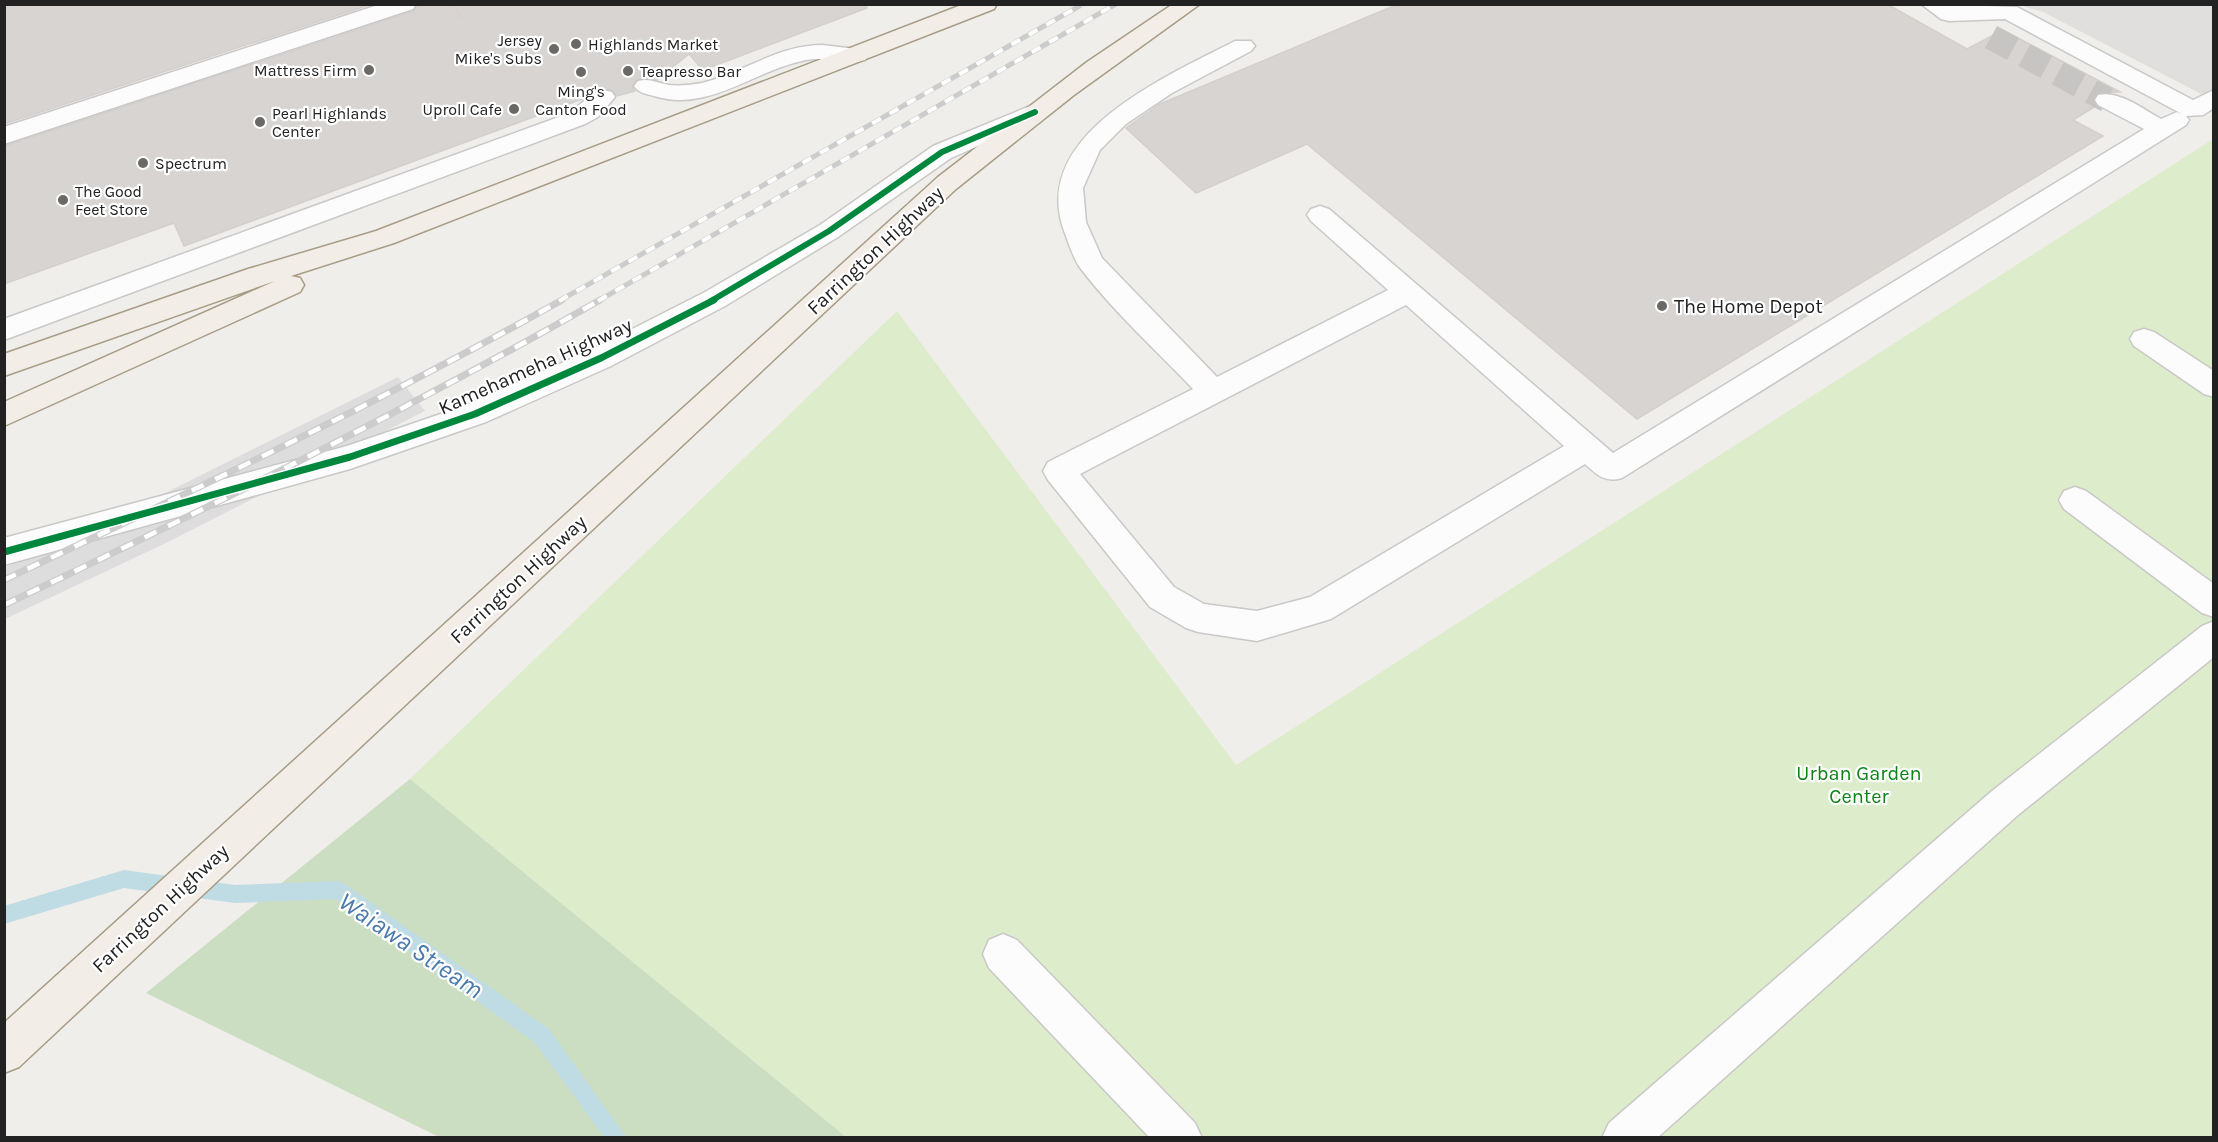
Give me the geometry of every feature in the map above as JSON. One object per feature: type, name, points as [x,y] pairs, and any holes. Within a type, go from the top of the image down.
[{"type":"main road","points":[[4,365],[258,276],[386,237],[986,4]]},
{"type":"main road","name":"Kamehameha Highway","points":[[1035,112],[1102,62],[1189,4]]},
{"type":"main road","name":"Farrington Highway","points":[[4,1052],[947,183],[1035,112]]},
{"type":"main road","points":[[4,415],[135,353],[274,293],[386,237]]},
{"type":"street","points":[[4,136],[402,5]]},
{"type":"street","points":[[1941,9],[1991,37]]},
{"type":"street","points":[[1941,9],[2009,12],[2204,104]]},
{"type":"street","points":[[1214,392],[1090,262],[1073,222],[1070,188],[1089,147],[1117,119],[1163,88],[1243,46]]},
{"type":"street","points":[[646,86],[678,95],[697,93],[803,54],[857,55]]},
{"type":"street","points":[[4,330],[576,119],[589,112],[603,97]]},
{"type":"street","points":[[2107,100],[2162,129]]},
{"type":"street","points":[[1320,215],[1611,469],[2204,104]]},
{"type":"street","name":"Kamehameha Highway","points":[[4,552],[350,457],[475,414],[602,358],[715,299],[829,231],[942,152],[1035,112]]},
{"type":"street","points":[[1408,292],[1059,471],[1162,597],[1198,618],[1257,626],[1319,609],[1586,448]]},
{"type":"street","points":[[2144,339],[2214,386]]},
{"type":"street","points":[[2075,500],[2214,603]]},
{"type":"street","points":[[1624,1137],[2005,803],[2214,636]]},
{"type":"street","points":[[1003,954],[1180,1137]]},
{"type":"path","points":[[452,4],[463,20]]},
{"type":"green space","name":"Urban Garden Center","points":[[2213,139],[2213,1137],[846,1137],[410,779],[897,311],[1236,765]]},
{"type":"green space","points":[[410,779],[846,1137],[439,1137],[146,993]]},
{"type":"shaded area","points":[[2019,5],[2213,5],[2213,100],[2043,12]]},
{"type":"pier","points":[[398,377],[425,411],[166,543],[5,619],[4,568],[147,502]]},
{"type":"building","points":[[4,4],[372,4],[4,124]]},
{"type":"building","name":"Pearl Highlands Center","points":[[418,4],[866,4],[867,8],[703,70],[689,54],[657,80],[636,80],[632,86],[635,91],[617,96],[612,90],[597,89],[582,99],[184,246],[174,223],[4,284],[4,146],[414,11]]},
{"type":"building","name":"The Home Depot","points":[[1398,4],[1887,4],[1967,49],[2003,30],[2120,92],[2098,93],[2093,99],[2096,106],[2073,120],[2103,136],[1637,419],[1307,144],[1196,193],[1126,128],[1160,104]]},
{"type":"waterway","name":"Waiawa Stream","points":[[4,915],[124,879],[235,894],[339,890],[542,1036],[617,1138]]},
{"type":"tunnel","points":[[1991,37],[2107,100]]},
{"type":"railway","points":[[559,301],[1083,4]]},
{"type":"railway","points":[[598,301],[1116,4]]},
{"type":"railway","points":[[4,580],[355,410],[562,300]]},
{"type":"railway","points":[[4,605],[305,458],[453,381],[600,300]]},
{"type":"cycle path","points":[[4,552],[350,457],[475,414],[601,358],[715,299],[829,231],[942,152],[1035,112]]},
{"type":"place","name":"Highlands Market","points":[[576,44]]},
{"type":"place","name":"Jersey Mike's Subs","points":[[554,49]]},
{"type":"place","name":"Mattress Firm","points":[[369,70]]},
{"type":"place","name":"Teapresso Bar","points":[[628,71]]},
{"type":"place","name":"Ming's Canton Food","points":[[581,72]]},
{"type":"place","name":"Uproll Cafe","points":[[514,109]]},
{"type":"place","name":"Pearl Highlands Center","points":[[260,122]]},
{"type":"place","name":"Spectrum","points":[[143,163]]},
{"type":"place","name":"The Good Feet Store","points":[[63,200]]},
{"type":"place","name":"The Home Depot","points":[[1662,306]]}]
